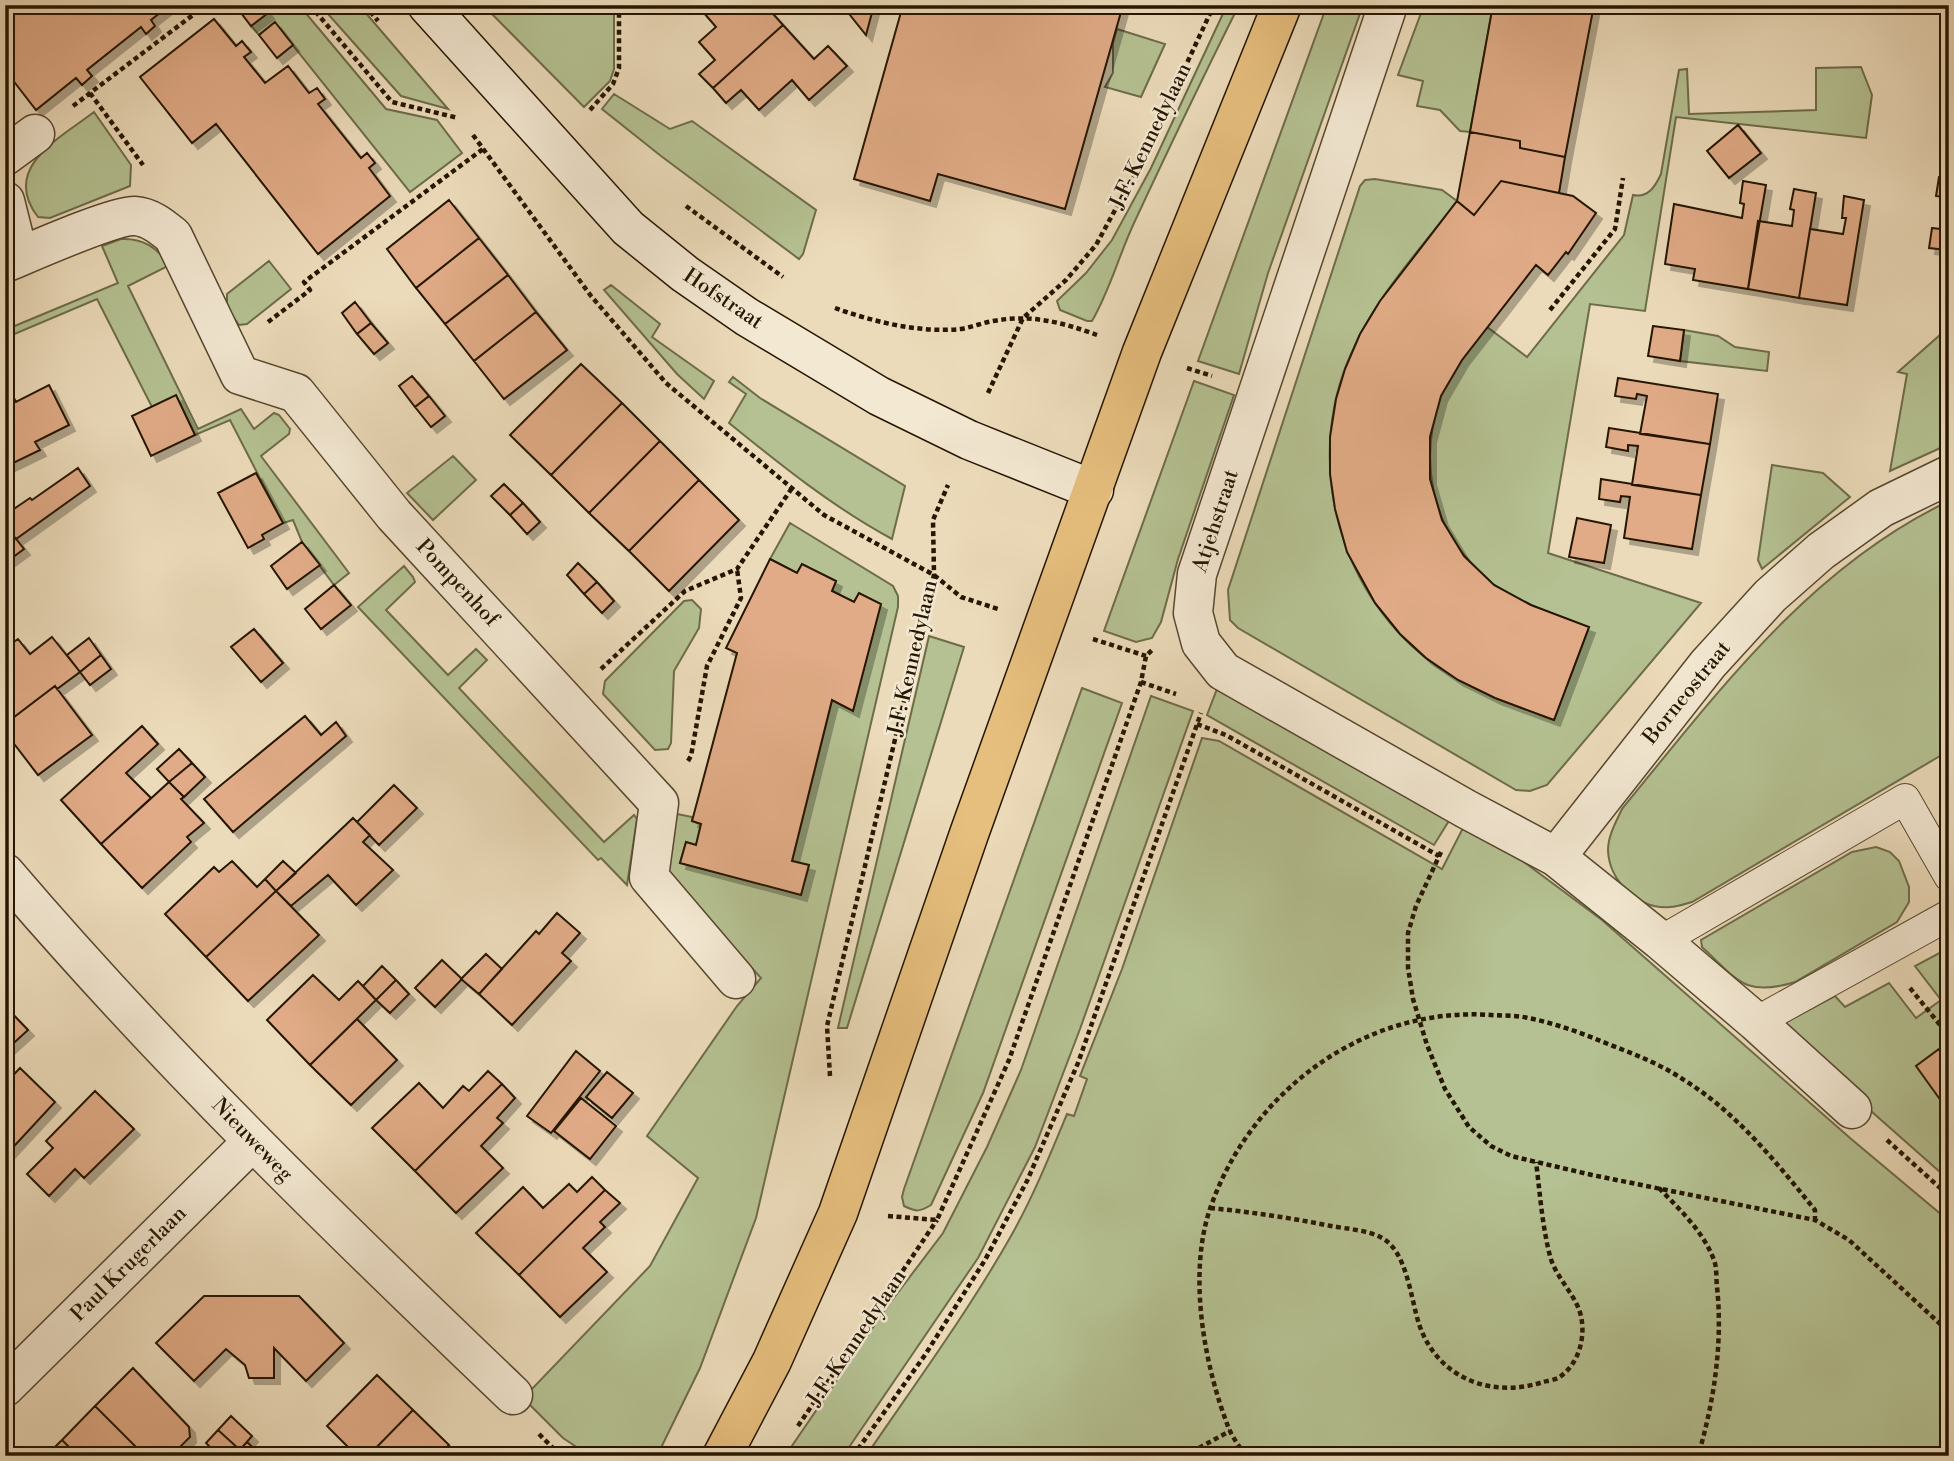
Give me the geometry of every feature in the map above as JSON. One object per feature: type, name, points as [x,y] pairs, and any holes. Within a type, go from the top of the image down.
[{"type":"main road","points":[[722,1456],[772,1361],[838,1213],[1142,352],[1282,5]]},
{"type":"street","name":"Hofstraat","points":[[427,5],[628,228],[685,274],[747,317],[879,396],[969,439],[1094,490]]},
{"type":"street","name":"Atjehstraat","points":[[1388,5],[1197,574],[1194,613],[1201,643],[1223,671],[1556,857]]},
{"type":"street","points":[[5,201],[12,260],[110,222],[134,216]]},
{"type":"street","name":"Pompenhof","points":[[134,216],[156,222],[173,236],[240,375],[296,393],[394,515],[659,803]]},
{"type":"street","name":"Borneostraat","points":[[1556,857],[1708,664],[1770,596],[1821,551],[1881,508],[1949,475]]},
{"type":"street","points":[[659,803],[649,877],[736,979]]},
{"type":"street","points":[[1556,857],[1661,941],[1852,1109]]},
{"type":"street","name":"Nieuweweg","points":[[5,873],[186,1072],[253,1141],[331,1221],[513,1395]]},
{"type":"street","name":"Paul Krugerlaan","points":[[5,1387],[253,1141]]},
{"type":"lane","points":[[1661,941],[1905,799],[1949,876]]},
{"type":"lane","points":[[1756,1022],[1949,915]]},
{"type":"path","points":[[20,145],[206,5]]},
{"type":"path","points":[[310,5],[392,102],[460,118],[454,109]]},
{"type":"path","points":[[365,5],[383,26]]},
{"type":"path","points":[[583,119],[613,84],[620,68],[620,5]]},
{"type":"path","name":"J.F. Kennedylaan","points":[[830,1080],[827,1027],[934,575],[933,520],[1003,357],[1023,318],[1066,281],[1097,244],[1139,166],[1214,5]]},
{"type":"path","points":[[90,93],[144,165],[134,216]]},
{"type":"path","points":[[468,128],[591,296],[666,383],[824,514],[934,575],[961,597],[1146,656],[1194,613]]},
{"type":"path","points":[[229,350],[310,290],[304,282],[483,149]]},
{"type":"path","points":[[1550,310],[1615,229],[1623,178]]},
{"type":"path","points":[[676,199],[785,278]]},
{"type":"path","points":[[829,306],[862,318],[908,327],[961,329],[993,321],[1023,318],[1061,322],[1259,392]]},
{"type":"path","points":[[565,702],[685,591],[737,569],[792,488]]},
{"type":"path","points":[[659,803],[691,756],[707,666],[741,598],[737,569]]},
{"type":"path","name":"J.F. Kennedylaan","points":[[794,1433],[937,1220],[1009,1060],[1140,682],[1146,656]]},
{"type":"path","points":[[853,1456],[925,1355],[978,1271],[1027,1181],[1078,1063],[1217,663]]},
{"type":"path","points":[[1197,723],[1226,735],[1439,856]]},
{"type":"path","points":[[1466,809],[1439,856],[1416,906],[1408,933],[1408,968],[1418,1019],[1445,1089],[1469,1127],[1491,1146],[1511,1156],[1815,1220],[1849,1240],[1949,1332]]},
{"type":"path","points":[[1882,952],[1949,1036]]},
{"type":"path","points":[[1245,1456],[1230,1431],[1212,1376],[1200,1309],[1202,1244],[1210,1208],[1225,1173],[1251,1130],[1286,1088],[1322,1060],[1357,1041],[1418,1019],[1471,1013],[1526,1017],[1573,1030],[1653,1062],[1686,1080],[1751,1137],[1815,1210],[1815,1220]]},
{"type":"path","points":[[1852,1109],[1949,1196]]},
{"type":"path","points":[[1210,1208],[1276,1216],[1350,1229],[1383,1238],[1396,1252],[1404,1268],[1420,1326],[1429,1347],[1468,1381],[1511,1390],[1558,1378],[1574,1362],[1581,1343],[1582,1322],[1578,1307],[1550,1258],[1536,1162]]},
{"type":"path","points":[[1659,1188],[1694,1224],[1714,1261],[1720,1318],[1715,1371],[1705,1432],[1698,1456]]},
{"type":"path","points":[[838,1213],[937,1220]]},
{"type":"path","points":[[1184,1456],[1230,1431]]},
{"type":"green space","points":[[262,5],[299,5],[386,109],[437,120],[462,153],[410,192],[275,23],[259,35],[251,26],[267,13]]},
{"type":"green space","points":[[320,5],[359,5],[448,109],[401,96]]},
{"type":"green space","points":[[483,5],[614,5],[614,69],[610,81],[584,107]]},
{"type":"green space","points":[[1227,5],[1239,5],[1134,223],[1092,321],[1060,310],[1057,301],[1086,273],[1112,240],[1151,168]]},
{"type":"green space","points":[[1327,5],[1363,5],[1268,273],[1239,374],[1198,361]]},
{"type":"green space","points":[[1424,5],[1493,5],[1470,132],[1460,131],[1440,110],[1417,106],[1423,81],[1398,75]]},
{"type":"green space","points":[[1117,29],[1165,44],[1141,97],[1105,87],[1113,73],[1113,43]]},
{"type":"green space","points":[[1861,67],[1872,95],[1866,138],[1676,117],[1645,311],[1590,304],[1548,553],[1701,603],[1547,785],[1530,791],[1516,790],[1238,628],[1230,620],[1228,590],[1360,186],[1365,180],[1375,179],[1442,190],[1457,201],[1372,313],[1351,354],[1337,396],[1330,439],[1331,483],[1339,526],[1354,567],[1376,605],[1404,638],[1438,667],[1465,683],[1554,720],[1589,627],[1529,604],[1493,584],[1460,550],[1448,531],[1433,489],[1430,467],[1434,421],[1444,389],[1487,327],[1527,357],[1624,235],[1633,195],[1643,195],[1650,190],[1661,174],[1679,70],[1687,69],[1689,114],[1816,110],[1816,68]]},
{"type":"green space","points":[[614,94],[670,129],[692,121],[816,210],[803,254],[799,259],[602,109]]},
{"type":"green space","points":[[94,112],[131,165],[130,186],[50,218],[38,217],[28,199],[26,184],[30,169],[51,144]]},
{"type":"green space","points":[[121,239],[136,240],[148,245],[160,253],[170,265],[128,286],[198,429],[241,409],[254,429],[274,413],[279,415],[290,429],[289,434],[261,456],[349,573],[334,585],[302,542],[293,520],[283,523],[230,420],[195,435],[176,396],[152,407],[97,299],[5,338],[5,330],[118,283],[102,246]]},
{"type":"green space","points":[[269,261],[291,289],[247,324],[239,325],[227,308],[227,294]]},
{"type":"green space","points":[[611,285],[660,324],[652,337],[714,381],[704,399],[677,374],[604,290]]},
{"type":"green space","points":[[1949,327],[1949,444],[1890,471],[1907,374],[1898,372]]},
{"type":"green space","points":[[1684,330],[1718,336],[1735,347],[1769,352],[1767,371],[1680,361]]},
{"type":"green space","points":[[733,377],[760,398],[905,486],[892,539],[828,500],[729,423],[746,394],[729,382]]},
{"type":"green space","points":[[1194,381],[1234,395],[1178,559],[1161,622],[1152,638],[1136,642],[1104,631]]},
{"type":"green space","points":[[453,456],[476,480],[433,520],[407,493]]},
{"type":"green space","points":[[1772,465],[1823,473],[1850,497],[1762,569],[1758,560]]},
{"type":"green space","points":[[1949,501],[1949,769],[1940,756],[1692,902],[1658,907],[1647,904],[1628,891],[1614,872],[1610,861],[1608,845],[1613,829],[1622,809],[1694,721],[1769,636],[1810,597],[1853,561],[1899,528]]},
{"type":"green space","points":[[790,523],[893,586],[898,596],[898,607],[756,1218],[700,1368],[657,1456],[590,1456],[563,1438],[529,1404],[528,1393],[650,1266],[698,1178],[647,1136],[737,1006],[761,978],[671,879],[666,869],[677,814],[692,817],[692,821],[701,824],[696,845],[686,842],[680,863],[801,894],[809,865],[792,861],[832,700],[853,710],[880,604],[859,593],[854,602],[832,591],[836,581],[802,564],[797,573],[770,559]]},
{"type":"green space","points":[[404,566],[415,582],[386,610],[448,675],[476,649],[487,660],[459,688],[604,842],[634,815],[637,819],[627,885],[601,858],[598,860],[358,607]]},
{"type":"green space","points":[[692,600],[701,609],[699,628],[674,671],[671,743],[668,749],[655,750],[603,694],[605,681],[684,601]]},
{"type":"green space","points":[[929,636],[964,647],[847,1028],[838,1028]]},
{"type":"green space","points":[[1082,688],[1122,703],[983,1093],[931,1205],[921,1210],[912,1209],[904,1206],[904,1189]]},
{"type":"green space","points":[[1217,689],[1450,819],[1434,845],[1207,715]]},
{"type":"green space","points":[[1151,696],[1193,711],[1080,1029],[1035,1147],[978,1258],[843,1456],[785,1456],[887,1307],[943,1233],[987,1147],[1021,1070]]},
{"type":"green space","points":[[1202,738],[1219,741],[1442,869],[1464,826],[1473,824],[1602,920],[1850,1138],[1949,1221],[1949,1456],[866,1456],[977,1292],[1027,1206],[1067,1114],[1074,1116],[1087,1079],[1080,1076],[1122,969]]},
{"type":"green space","points":[[1876,847],[1890,852],[1899,861],[1909,887],[1909,902],[1897,922],[1795,982],[1764,988],[1752,986],[1733,976],[1702,947],[1701,940],[1852,852]]},
{"type":"green space","points":[[1949,948],[1949,1180],[1863,1104],[1785,1027],[1786,1022],[1835,996],[1845,1007],[1889,983],[1916,1018],[1941,1000],[1915,966]]},
{"type":"building","points":[[15,5],[170,5],[151,20],[155,26],[146,34],[141,27],[87,70],[92,76],[82,85],[76,78],[36,110],[5,70],[5,13]]},
{"type":"building","points":[[235,5],[262,5],[268,13],[251,26]]},
{"type":"building","points":[[697,5],[765,5],[783,25],[713,88],[699,74],[715,60],[699,42],[716,27]]},
{"type":"building","points":[[842,5],[874,5],[866,35]]},
{"type":"building","points":[[903,5],[1123,5],[1065,209],[938,174],[930,201],[854,179]]},
{"type":"building","points":[[1493,5],[1594,5],[1565,157],[1520,148],[1520,141],[1470,132]]},
{"type":"building","points":[[214,19],[236,46],[242,41],[251,52],[244,57],[265,83],[288,66],[309,93],[317,88],[325,99],[318,104],[361,158],[367,153],[375,163],[369,168],[390,196],[318,254],[216,124],[192,143],[140,77]]},
{"type":"building","points":[[275,22],[293,45],[277,58],[259,35]]},
{"type":"building","points":[[783,25],[814,59],[828,46],[847,66],[809,100],[792,80],[759,110],[741,90],[726,103],[713,88]]},
{"type":"building","points":[[1738,125],[1761,153],[1729,178],[1707,151]]},
{"type":"building","points":[[1470,132],[1520,141],[1520,148],[1565,157],[1559,193],[1501,181],[1474,215],[1457,201]]},
{"type":"building","points":[[1939,177],[1949,178],[1949,198],[1936,196]]},
{"type":"building","points":[[1501,181],[1573,196],[1596,213],[1568,254],[1566,252],[1548,275],[1536,265],[1462,360],[1441,396],[1430,437],[1430,479],[1442,520],[1464,556],[1494,585],[1531,605],[1589,627],[1554,720],[1495,698],[1458,680],[1426,658],[1400,634],[1375,603],[1347,552],[1335,509],[1330,474],[1330,437],[1336,399],[1360,334],[1380,301],[1457,201],[1474,215]]},
{"type":"building","points":[[1743,181],[1766,185],[1748,289],[1693,280],[1695,269],[1665,264],[1674,204],[1742,218],[1744,204],[1740,203]]},
{"type":"building","points":[[1794,189],[1816,193],[1799,298],[1748,289],[1758,221],[1792,226],[1794,210],[1790,209]]},
{"type":"building","points":[[1844,196],[1864,200],[1847,305],[1799,298],[1810,229],[1843,234],[1846,218],[1842,218]]},
{"type":"building","points":[[449,200],[479,238],[416,288],[387,249]]},
{"type":"building","points":[[1932,228],[1949,230],[1947,250],[1929,248]]},
{"type":"building","points":[[479,238],[508,275],[445,324],[416,288]]},
{"type":"building","points":[[508,275],[536,312],[474,361],[445,324]]},
{"type":"building","points":[[355,302],[371,323],[357,334],[342,313]]},
{"type":"building","points":[[536,312],[567,350],[504,399],[474,361]]},
{"type":"building","points":[[371,323],[388,343],[374,354],[357,334]]},
{"type":"building","points":[[1653,326],[1684,330],[1680,361],[1648,356]]},
{"type":"building","points":[[581,364],[622,403],[551,475],[510,435]]},
{"type":"building","points":[[412,376],[429,396],[415,407],[399,386]]},
{"type":"building","points":[[1618,378],[1718,394],[1710,444],[1640,434],[1647,396],[1637,394],[1636,399],[1615,396]]},
{"type":"building","points":[[49,385],[69,425],[35,442],[40,450],[5,467],[5,400],[13,396],[16,402]]},
{"type":"building","points":[[176,395],[195,435],[151,456],[132,416]]},
{"type":"building","points":[[429,396],[445,416],[431,427],[415,407]]},
{"type":"building","points":[[622,403],[660,441],[589,513],[551,475]]},
{"type":"building","points":[[1609,428],[1710,444],[1701,495],[1632,485],[1638,446],[1628,445],[1628,451],[1606,447]]},
{"type":"building","points":[[660,441],[699,480],[629,551],[589,513]]},
{"type":"building","points":[[78,468],[90,486],[16,539],[13,535],[5,541],[5,515]]},
{"type":"building","points":[[256,473],[283,523],[262,535],[264,539],[248,548],[218,493]]},
{"type":"building","points":[[1601,479],[1701,495],[1692,549],[1624,538],[1630,497],[1621,496],[1620,502],[1599,499]]},
{"type":"building","points":[[699,480],[739,520],[669,591],[629,551]]},
{"type":"building","points":[[504,484],[523,503],[510,515],[491,496]]},
{"type":"building","points":[[523,503],[540,522],[527,534],[510,515]]},
{"type":"building","points":[[1577,518],[1611,525],[1604,563],[1569,557]]},
{"type":"building","points":[[13,535],[24,549],[5,563],[5,541]]},
{"type":"building","points":[[302,542],[320,565],[287,589],[271,566]]},
{"type":"building","points":[[770,559],[797,573],[802,564],[836,581],[832,591],[854,602],[859,593],[881,604],[853,711],[832,700],[792,861],[809,865],[801,895],[680,863],[686,842],[696,845],[701,824],[692,821],[737,653],[726,648]]},
{"type":"building","points":[[578,563],[597,582],[584,594],[567,575]]},
{"type":"building","points":[[597,582],[614,601],[602,613],[584,594]]},
{"type":"building","points":[[334,585],[351,605],[321,629],[305,609]]},
{"type":"building","points":[[254,629],[283,663],[261,682],[231,647]]},
{"type":"building","points":[[52,637],[80,672],[57,689],[55,686],[5,724],[5,648],[18,639],[30,654]]},
{"type":"building","points":[[89,638],[101,655],[80,672],[67,655]]},
{"type":"building","points":[[101,655],[111,669],[90,685],[80,672]]},
{"type":"building","points":[[55,686],[92,735],[38,775],[5,732],[5,724]]},
{"type":"building","points":[[305,716],[321,735],[336,722],[346,736],[233,832],[204,799]]},
{"type":"building","points":[[142,726],[158,744],[126,773],[151,798],[101,844],[61,800]]},
{"type":"building","points":[[179,749],[192,763],[169,782],[157,769]]},
{"type":"building","points":[[192,763],[205,777],[184,797],[169,782]]},
{"type":"building","points":[[169,782],[204,823],[187,837],[191,842],[142,888],[101,844]]},
{"type":"building","points":[[394,785],[417,808],[379,845],[357,822]]},
{"type":"building","points":[[353,818],[370,835],[363,842],[393,870],[356,905],[328,875],[291,906],[276,891]]},
{"type":"building","points":[[232,861],[257,887],[265,879],[276,891],[206,957],[165,914],[214,867],[219,872]]},
{"type":"building","points":[[283,861],[296,873],[276,891],[265,879]]},
{"type":"building","points":[[276,891],[319,935],[248,1001],[206,957]]},
{"type":"building","points":[[557,913],[580,933],[562,953],[571,961],[512,1025],[479,994],[536,931],[539,934]]},
{"type":"building","points":[[486,954],[502,969],[479,994],[461,979]]},
{"type":"building","points":[[442,960],[462,979],[435,1007],[415,988]]},
{"type":"building","points":[[382,966],[396,980],[376,1000],[363,986]]},
{"type":"building","points":[[313,975],[339,1000],[358,981],[376,1000],[310,1065],[267,1020]]},
{"type":"building","points":[[396,980],[409,994],[390,1013],[376,1000]]},
{"type":"building","points":[[5,1006],[28,1030],[5,1051]]},
{"type":"building","points":[[357,1019],[397,1060],[351,1105],[310,1065]]},
{"type":"building","points":[[1939,1049],[1944,1057],[1949,1054],[1949,1112],[1916,1066]]},
{"type":"building","points":[[576,1051],[600,1071],[551,1133],[527,1116]]},
{"type":"building","points":[[20,1068],[55,1102],[5,1156],[5,1084]]},
{"type":"building","points":[[488,1071],[502,1084],[415,1171],[372,1128],[419,1083],[443,1108],[463,1086],[469,1091]]},
{"type":"building","points":[[607,1072],[633,1093],[612,1118],[586,1097]]},
{"type":"building","points":[[502,1084],[515,1098],[497,1118],[503,1123],[481,1146],[503,1168],[456,1213],[415,1171]]},
{"type":"building","points":[[95,1091],[134,1129],[84,1178],[75,1169],[49,1196],[27,1174],[53,1148],[46,1141]]},
{"type":"building","points":[[581,1098],[616,1126],[590,1159],[554,1131]]},
{"type":"building","points":[[592,1177],[605,1190],[519,1275],[476,1233],[523,1187],[543,1208],[569,1184],[577,1192]]},
{"type":"building","points":[[605,1190],[620,1203],[600,1222],[605,1227],[583,1248],[607,1272],[560,1317],[519,1275]]},
{"type":"building","points":[[204,1296],[299,1296],[344,1343],[306,1381],[274,1348],[274,1378],[249,1378],[245,1365],[226,1349],[194,1381],[156,1343]]},
{"type":"building","points":[[133,1368],[189,1427],[190,1437],[171,1456],[145,1456],[95,1406]]},
{"type":"building","points":[[377,1375],[413,1410],[368,1456],[357,1456],[327,1426]]},
{"type":"building","points":[[95,1406],[138,1449],[131,1456],[78,1456],[62,1440]]},
{"type":"building","points":[[413,1410],[449,1445],[438,1456],[368,1456]]},
{"type":"building","points":[[231,1416],[252,1436],[240,1450],[218,1430]]},
{"type":"building","points":[[218,1430],[240,1450],[234,1456],[219,1456],[206,1443]]},
{"type":"building","points":[[62,1440],[78,1456],[46,1456]]},
{"type":"building","points":[[247,1442],[259,1453],[257,1456],[234,1456]]}]
